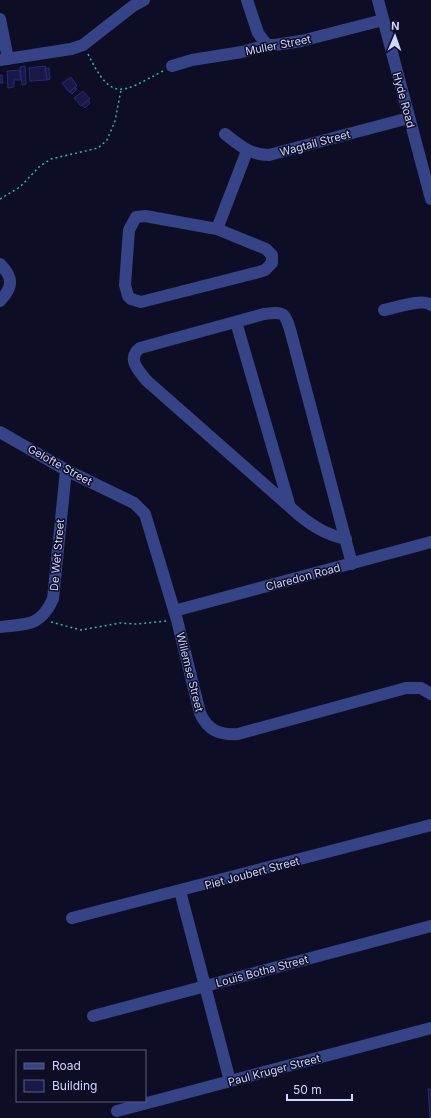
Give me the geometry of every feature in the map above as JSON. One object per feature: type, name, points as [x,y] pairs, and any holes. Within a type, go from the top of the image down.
[{"type":"street","points":[[0,19],[4,60],[71,49],[83,45],[131,3],[144,0]]},
{"type":"street","points":[[247,0],[258,33],[267,45]]},
{"type":"street","name":"Hyde Road","points":[[378,0],[431,199]]},
{"type":"street","name":"Muller Street","points":[[172,66],[192,60],[242,52],[267,45],[275,46],[301,41],[383,20]]},
{"type":"street","name":"Wagtail Street","points":[[225,134],[247,151],[261,155],[269,155],[409,118]]},
{"type":"street","points":[[217,229],[247,151]]},
{"type":"street","points":[[145,216],[217,229],[269,251],[272,259],[270,266],[259,272],[141,302],[131,299],[128,296],[124,285],[129,230],[136,218],[145,216]]},
{"type":"street","points":[[0,264],[9,275],[10,286],[0,301]]},
{"type":"street","points":[[384,310],[421,302],[428,302],[431,305]]},
{"type":"street","points":[[346,539],[332,536],[320,530],[289,505],[147,381],[135,367],[133,361],[135,351],[140,348],[279,312],[286,318],[346,539],[352,564]]},
{"type":"street","points":[[236,322],[289,505]]},
{"type":"street","name":"Gelofte Street","points":[[0,432],[66,470],[121,497]]},
{"type":"street","name":"De Wet Street","points":[[41,619],[52,600],[66,470]]},
{"type":"street","name":"Willemse Street","points":[[121,497],[142,509],[148,518],[176,615],[200,713],[208,726],[222,734],[238,734],[406,688],[421,688],[431,694]]},
{"type":"street","name":"Claredon Road","points":[[176,615],[431,542]]},
{"type":"street","points":[[0,627],[27,624],[41,619]]},
{"type":"street","name":"Piet Joubert Street","points":[[72,918],[431,825]]},
{"type":"street","points":[[180,891],[206,985],[230,1081]]},
{"type":"street","name":"Louis Botha Street","points":[[93,1016],[431,926]]},
{"type":"street","name":"Paul Kruger Street","points":[[117,1111],[431,1028]]},
{"type":"path","points":[[83,45],[100,77],[111,88],[121,90],[136,85],[172,66]]},
{"type":"path","points":[[0,199],[20,187],[40,166],[51,159],[98,148],[107,140],[115,121],[121,90]]},
{"type":"path","points":[[41,619],[81,630],[120,623],[136,624],[176,615]]},
{"type":"building","points":[[25,66],[26,84],[22,85],[20,67]]},
{"type":"building","points":[[45,66],[47,80],[30,81],[29,68]]},
{"type":"building","points":[[45,68],[49,68],[50,79],[47,80]]},
{"type":"building","points":[[20,70],[21,80],[14,80],[14,87],[8,88],[7,71]]},
{"type":"building","points":[[0,75],[2,75],[3,83],[0,83]]},
{"type":"building","points":[[71,77],[77,86],[69,92],[62,83]]},
{"type":"building","points":[[75,87],[77,89],[72,94],[70,92]]},
{"type":"building","points":[[83,91],[90,99],[81,106],[74,98]]},
{"type":"building","points":[[88,100],[90,103],[85,108],[82,105]]},
{"type":"building","points":[[428,1089],[431,1089],[431,1118],[430,1118]]}]
